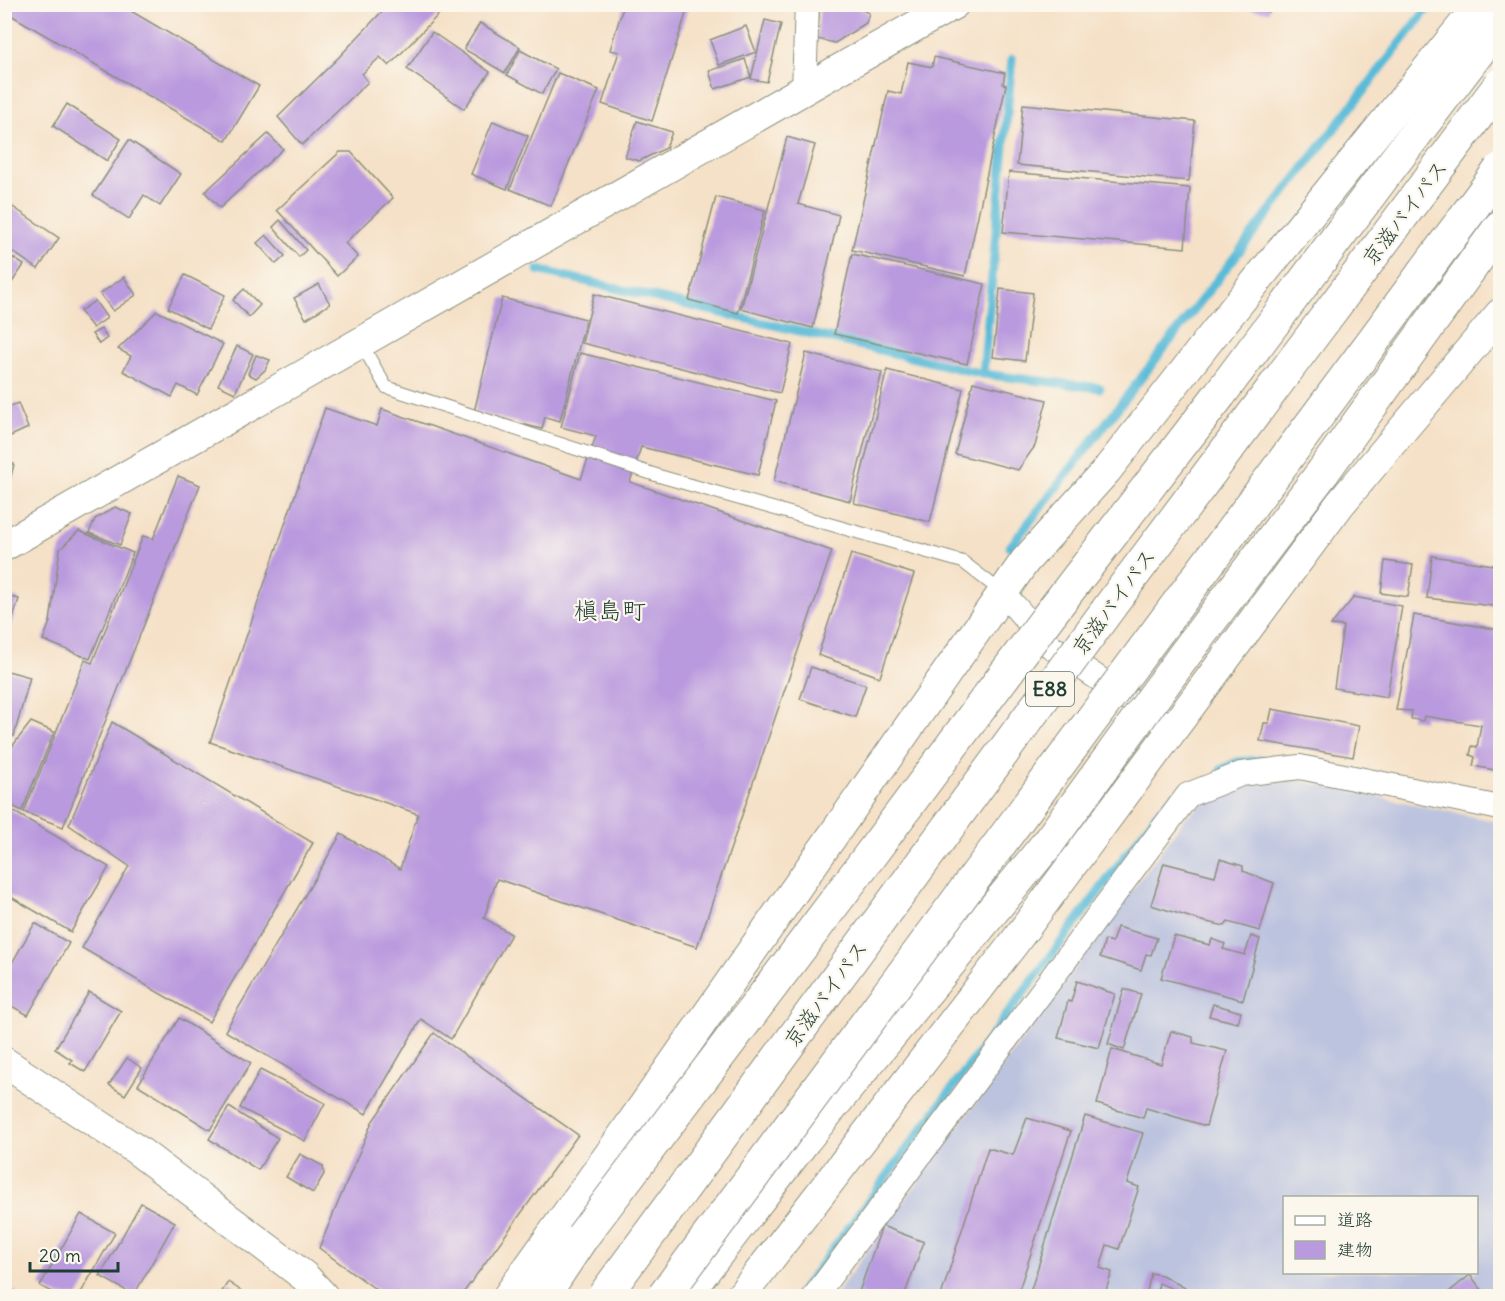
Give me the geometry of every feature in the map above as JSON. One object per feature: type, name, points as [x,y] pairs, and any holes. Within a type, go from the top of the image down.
[{"type":"highway","points":[[543,1296],[609,1200],[1050,614],[1220,394],[1500,23]]},
{"type":"highway","name":"京滋バイパス","points":[[604,1296],[1125,586],[1500,85]]},
{"type":"highway","name":"E88","points":[[664,1296],[1500,170]]},
{"type":"highway","points":[[684,1296],[804,1140],[1048,843],[1185,654],[1323,472],[1500,227]]},
{"type":"highway","points":[[1460,283],[1500,243]]},
{"type":"street","points":[[804,89],[807,4]]},
{"type":"street","points":[[4,546],[954,4]]},
{"type":"street","points":[[508,1296],[1025,561],[1107,470],[1480,4]]},
{"type":"street","points":[[741,1296],[1014,943],[1340,504],[1500,314]]},
{"type":"street","points":[[1003,593],[1049,645],[1173,729]]},
{"type":"street","points":[[815,1296],[1188,795],[1241,774],[1299,767],[1500,808]]},
{"type":"street","points":[[4,1062],[137,1150],[304,1276],[323,1296]]},
{"type":"lane","points":[[361,344],[386,387],[659,476],[963,562],[1003,593]]},
{"type":"shaded area","points":[[1297,780],[1500,822],[1500,1296],[834,1296],[1186,817],[1222,789]]},
{"type":"building","points":[[4,4],[119,4],[259,86],[226,141],[4,11]]},
{"type":"building","points":[[389,4],[429,4],[439,14],[389,66],[380,57],[362,74],[368,82],[302,145],[278,117]]},
{"type":"building","points":[[624,4],[689,4],[652,121],[602,104],[619,52],[610,50]]},
{"type":"building","points":[[820,4],[849,4],[869,13],[866,23],[835,43],[817,39]]},
{"type":"building","points":[[1231,4],[1270,4],[1269,12],[1231,6]]},
{"type":"building","points":[[765,20],[781,24],[767,82],[751,79]]},
{"type":"building","points":[[480,23],[520,47],[505,73],[464,49]]},
{"type":"building","points":[[746,26],[756,52],[719,65],[710,40]]},
{"type":"building","points":[[432,32],[490,72],[464,109],[407,69]]},
{"type":"building","points":[[520,50],[556,69],[542,94],[507,75]]},
{"type":"building","points":[[934,57],[1005,73],[1003,84],[1006,85],[965,276],[852,250],[888,91],[901,94],[908,62],[932,67]]},
{"type":"building","points":[[745,59],[751,77],[715,89],[709,71]]},
{"type":"building","points":[[558,73],[599,90],[551,206],[510,189]]},
{"type":"building","points":[[67,104],[121,139],[107,161],[53,126]]},
{"type":"building","points":[[1023,104],[1195,121],[1189,181],[1017,165]]},
{"type":"building","points":[[493,121],[528,136],[507,189],[471,174]]},
{"type":"building","points":[[637,121],[672,132],[666,148],[639,161],[625,157]]},
{"type":"building","points":[[268,134],[283,149],[220,208],[205,192]]},
{"type":"building","points":[[787,137],[815,145],[798,204],[839,215],[813,328],[741,309]]},
{"type":"building","points":[[129,140],[181,174],[160,206],[144,195],[129,219],[93,195]]},
{"type":"building","points":[[340,152],[351,152],[393,198],[345,243],[358,257],[337,276],[277,210]]},
{"type":"building","points":[[1009,172],[1190,188],[1185,248],[1003,232]]},
{"type":"building","points":[[716,197],[765,210],[738,313],[689,300]]},
{"type":"building","points":[[4,201],[59,238],[38,269],[4,246]]},
{"type":"building","points":[[280,220],[306,250],[299,257],[273,227]]},
{"type":"building","points":[[266,235],[285,256],[276,264],[257,243]]},
{"type":"building","points":[[4,252],[24,265],[4,294]]},
{"type":"building","points":[[852,254],[985,284],[967,364],[834,334]]},
{"type":"building","points":[[185,275],[225,295],[208,329],[168,308]]},
{"type":"building","points":[[124,277],[136,295],[113,311],[100,294]]},
{"type":"building","points":[[319,284],[330,304],[306,319],[294,298]]},
{"type":"building","points":[[244,289],[260,305],[249,317],[233,300]]},
{"type":"building","points":[[1000,289],[1033,293],[1025,361],[993,357]]},
{"type":"building","points":[[594,294],[792,344],[780,393],[582,343]]},
{"type":"building","points":[[502,298],[586,319],[560,421],[545,417],[542,429],[474,412]]},
{"type":"building","points":[[95,301],[107,318],[93,328],[80,311]]},
{"type":"building","points":[[157,311],[223,344],[197,395],[178,385],[172,397],[123,371],[131,356],[118,349]]},
{"type":"building","points":[[101,329],[107,338],[99,344],[92,334]]},
{"type":"building","points":[[237,346],[253,354],[235,393],[218,385]]},
{"type":"building","points":[[580,353],[776,401],[758,475],[641,447],[630,482],[832,551],[697,947],[497,879],[484,918],[511,934],[451,1039],[421,1019],[366,1114],[225,1031],[341,834],[400,869],[418,814],[210,742],[325,408],[377,426],[382,409],[581,479],[596,436],[561,427]]},
{"type":"building","points":[[806,353],[882,372],[850,501],[774,481]]},
{"type":"building","points":[[256,355],[270,360],[265,370],[256,378],[248,374]]},
{"type":"building","points":[[887,370],[963,389],[930,522],[854,503]]},
{"type":"building","points":[[973,382],[1047,400],[1035,446],[1018,470],[955,454]]},
{"type":"building","points":[[18,403],[28,428],[4,439],[4,409]]},
{"type":"building","points":[[4,462],[14,464],[5,501],[4,501]]},
{"type":"building","points":[[178,476],[200,485],[63,827],[24,812],[85,660],[92,663],[143,536],[153,539]]},
{"type":"building","points":[[115,507],[132,514],[120,545],[89,533],[95,519]]},
{"type":"building","points":[[79,531],[133,553],[90,659],[43,640],[50,622],[60,549]]},
{"type":"building","points":[[851,554],[914,574],[880,677],[818,655]]},
{"type":"building","points":[[1432,556],[1500,566],[1500,607],[1427,598]]},
{"type":"building","points":[[1385,561],[1413,565],[1408,597],[1381,593]]},
{"type":"building","points":[[4,595],[19,599],[5,644],[4,644]]},
{"type":"building","points":[[1354,597],[1402,606],[1387,697],[1334,688],[1343,626],[1331,625]]},
{"type":"building","points":[[1414,615],[1500,630],[1500,771],[1473,766],[1475,757],[1470,755],[1472,746],[1477,747],[1481,725],[1424,716],[1423,721],[1411,719],[1412,711],[1396,710]]},
{"type":"building","points":[[811,667],[866,685],[855,717],[800,699]]},
{"type":"building","points":[[4,670],[30,677],[14,736],[4,733]]},
{"type":"building","points":[[1272,709],[1359,726],[1353,757],[1260,741],[1264,723],[1269,723]]},
{"type":"building","points":[[31,722],[54,732],[22,811],[4,802],[4,757]]},
{"type":"building","points":[[112,722],[313,843],[209,1022],[82,948],[129,866],[69,825]]},
{"type":"building","points":[[4,806],[109,867],[71,932],[4,893]]},
{"type":"building","points":[[1220,859],[1243,866],[1243,871],[1274,883],[1260,931],[1228,922],[1225,926],[1202,921],[1151,905],[1164,863],[1215,876]]},
{"type":"building","points":[[35,923],[69,943],[28,1015],[4,1002],[4,977]]},
{"type":"building","points":[[1117,927],[1157,938],[1151,955],[1146,954],[1141,970],[1100,957],[1105,940],[1112,942]]},
{"type":"building","points":[[1174,936],[1210,945],[1212,939],[1225,944],[1223,949],[1245,955],[1251,936],[1260,939],[1243,1000],[1161,978]]},
{"type":"building","points":[[1077,981],[1115,994],[1099,1048],[1058,1038],[1068,1001],[1071,1002]]},
{"type":"building","points":[[1124,989],[1141,994],[1124,1050],[1108,1044]]},
{"type":"building","points":[[89,992],[121,1011],[85,1072],[70,1063],[72,1060],[55,1049]]},
{"type":"building","points":[[1213,1004],[1241,1012],[1238,1023],[1209,1016]]},
{"type":"building","points":[[179,1018],[251,1063],[210,1130],[138,1085]]},
{"type":"building","points":[[1171,1031],[1193,1037],[1193,1043],[1227,1051],[1206,1126],[1146,1108],[1143,1118],[1097,1104],[1112,1049],[1161,1064]]},
{"type":"building","points":[[434,1033],[578,1135],[461,1296],[385,1296],[319,1248],[372,1122]]},
{"type":"building","points":[[127,1058],[142,1068],[125,1095],[109,1085]]},
{"type":"building","points":[[260,1070],[325,1103],[305,1141],[240,1108]]},
{"type":"building","points":[[229,1107],[278,1138],[258,1170],[209,1139]]},
{"type":"building","points":[[1085,1116],[1143,1133],[1127,1183],[1139,1187],[1119,1249],[1107,1245],[1100,1268],[1112,1272],[1104,1296],[1029,1296]]},
{"type":"building","points":[[1027,1118],[1071,1131],[1017,1296],[941,1296],[988,1148],[1013,1155]]},
{"type":"building","points":[[300,1154],[323,1166],[324,1174],[313,1193],[286,1177]]},
{"type":"building","points":[[141,1203],[175,1222],[134,1295],[100,1276]]},
{"type":"building","points":[[81,1214],[115,1233],[79,1296],[59,1296],[40,1286]]},
{"type":"building","points":[[882,1226],[924,1242],[904,1296],[866,1296],[859,1292]]},
{"type":"building","points":[[1151,1273],[1162,1275],[1185,1288],[1184,1294],[1159,1283],[1156,1296],[1146,1296]]},
{"type":"building","points":[[1470,1275],[1487,1296],[1444,1296]]},
{"type":"building","points":[[228,1282],[249,1296],[219,1296]]},
{"type":"building","points":[[4,1286],[17,1293],[15,1296],[4,1296]]},
{"type":"waterway","points":[[1010,547],[1431,4]]},
{"type":"waterway","points":[[983,374],[1012,59]]},
{"type":"waterway","points":[[538,270],[983,374],[1100,388]]},
{"type":"waterway","points":[[1221,770],[1237,762],[1263,760]]},
{"type":"waterway","points":[[798,1296],[1155,816],[1175,795]]},
{"type":"district","name":"槇島町","points":[[610,611]]}]
